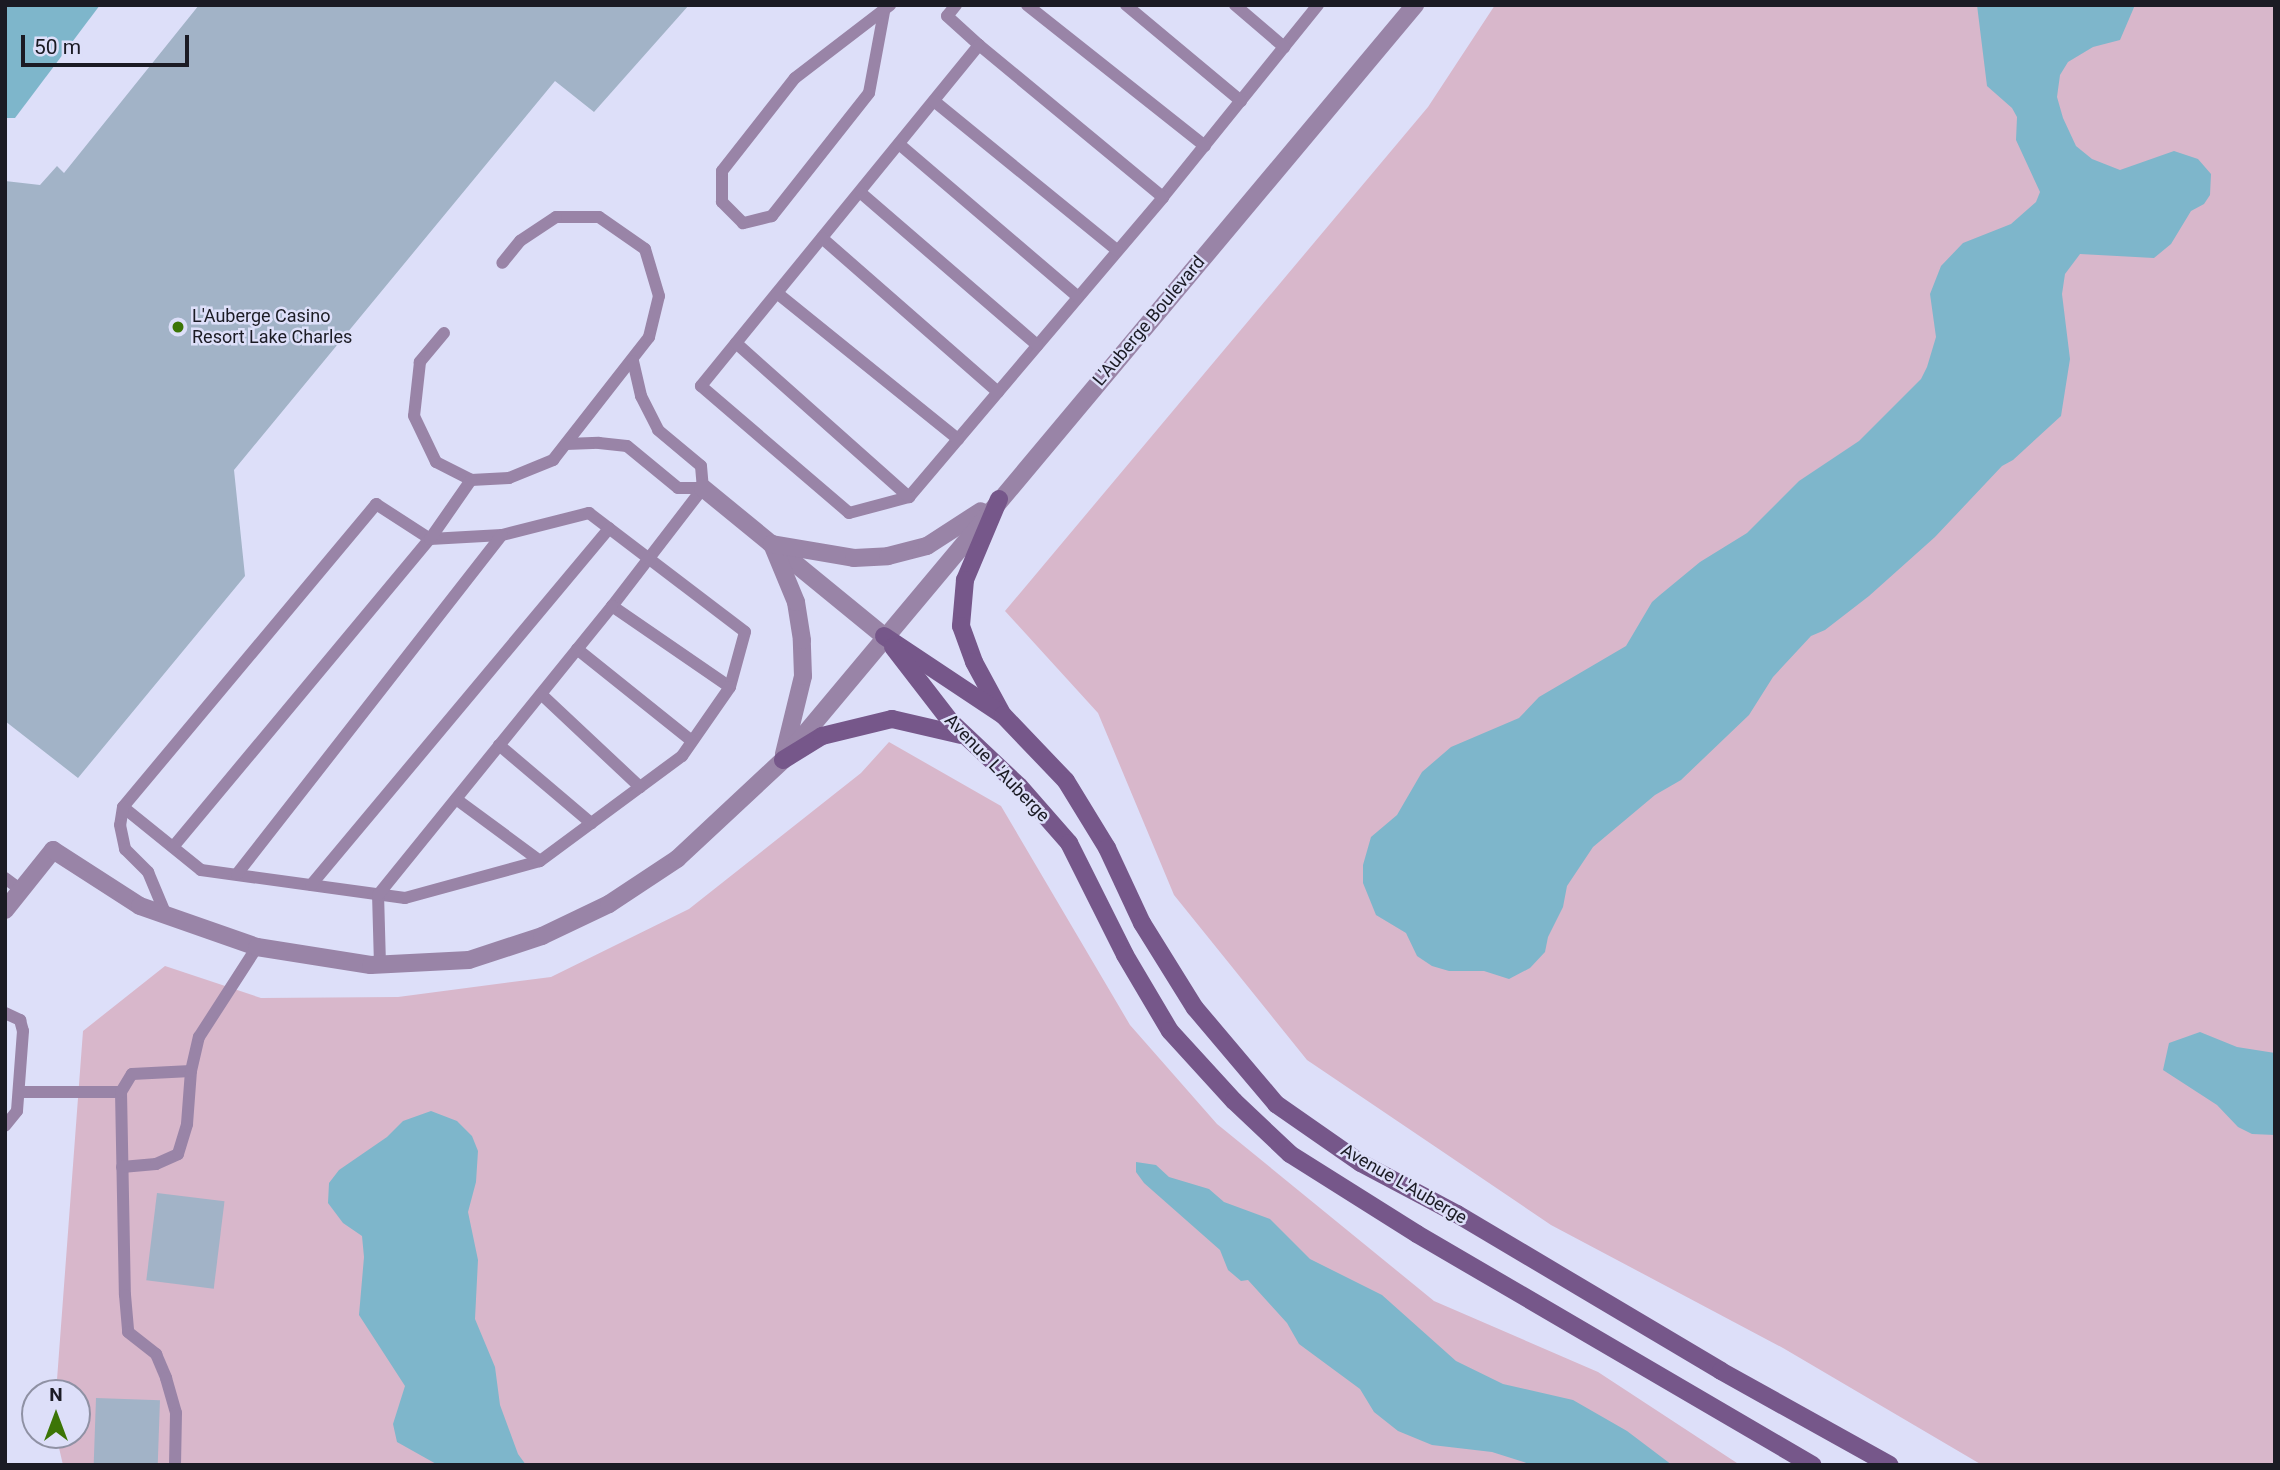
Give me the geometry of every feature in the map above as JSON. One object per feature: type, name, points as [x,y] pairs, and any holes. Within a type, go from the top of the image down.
[{"type":"street","name":"L'Auberge Boulevard","points":[[22,891],[53,850],[140,906],[257,947],[380,965],[468,960],[542,936],[609,904],[677,859],[783,760],[884,636],[1415,5]]},
{"type":"street","name":"Avenue L'Auberge","points":[[703,488],[884,636],[1003,715],[1066,781],[1107,848],[1142,923],[1195,1009],[1276,1104],[1361,1163],[1457,1214],[1721,1371],[1890,1465]]},
{"type":"street","points":[[772,544],[854,558],[888,556],[927,546],[999,499]]},
{"type":"street","points":[[999,499],[965,580],[961,626],[974,662],[1003,715]]},
{"type":"street","points":[[772,544],[796,602],[803,640],[803,676],[783,760]]},
{"type":"street","name":"Avenue L'Auberge","points":[[884,636],[951,722],[1019,786],[1069,843],[1125,955],[1170,1031],[1234,1101],[1290,1154],[1417,1234],[1813,1465]]},
{"type":"street","points":[[783,760],[821,736],[892,719],[965,736]]},
{"type":"street","points":[[5,910],[22,891]]},
{"type":"lane","points":[[956,5],[947,16],[1163,197]]},
{"type":"lane","points":[[1027,5],[1205,146]]},
{"type":"lane","points":[[1126,5],[1241,101]]},
{"type":"lane","points":[[1235,5],[1284,47]]},
{"type":"lane","points":[[979,45],[702,386],[849,513],[909,497],[1163,197],[1315,6]]},
{"type":"lane","points":[[887,9],[869,93],[772,216],[743,223],[722,202],[722,171],[795,78],[887,9]]},
{"type":"lane","points":[[934,101],[1117,250]]},
{"type":"lane","points":[[899,144],[1078,297]]},
{"type":"lane","points":[[861,193],[1037,345]]},
{"type":"lane","points":[[444,333],[420,362],[414,416],[436,462],[471,480],[509,478],[553,460],[649,337],[659,296],[645,250],[599,217],[556,217],[520,241],[502,263]]},
{"type":"lane","points":[[822,238],[998,392]]},
{"type":"lane","points":[[777,293],[958,439]]},
{"type":"lane","points":[[736,344],[909,497]]},
{"type":"lane","points":[[380,965],[377,895],[612,606],[703,488],[701,466],[658,430],[642,396],[633,360]]},
{"type":"lane","points":[[566,444],[627,446],[678,488],[703,488]]},
{"type":"lane","points":[[173,847],[430,539],[471,480]]},
{"type":"lane","points":[[123,807],[201,870],[377,895],[405,898],[540,861],[682,756],[730,687],[745,632],[589,513],[502,535],[430,539],[376,504],[123,807],[120,825],[125,849],[148,873],[166,915]]},
{"type":"lane","points":[[311,885],[608,528]]},
{"type":"lane","points":[[237,874],[502,535]]},
{"type":"lane","points":[[612,606],[730,687]]},
{"type":"lane","points":[[577,649],[692,741]]},
{"type":"lane","points":[[541,694],[640,787]]},
{"type":"lane","points":[[499,745],[591,823]]},
{"type":"lane","points":[[456,799],[540,861]]},
{"type":"lane","points":[[5,878],[22,891]]},
{"type":"lane","points":[[122,1167],[156,1164],[178,1154],[187,1124],[191,1071],[199,1037],[257,947]]},
{"type":"lane","points":[[5,1013],[20,1020],[23,1031],[17,1111],[5,1126]]},
{"type":"lane","points":[[175,1465],[176,1413],[166,1378],[156,1354],[128,1332],[121,1092],[132,1074],[191,1071]]},
{"type":"lane","points":[[19,1092],[121,1092]]},
{"type":"shaded area","points":[[1495,5],[2275,5],[2275,1465],[1982,1465],[1783,1348],[1551,1225],[1307,1060],[1174,895],[1098,713],[1005,611],[1428,107]]},
{"type":"shaded area","points":[[889,742],[1001,806],[1130,1025],[1217,1124],[1434,1301],[1598,1372],[1740,1465],[63,1465],[59,1449],[91,1449],[91,1379],[57,1379],[83,1031],[165,966],[261,998],[398,997],[551,977],[689,909],[861,773]]},
{"type":"water","points":[[5,5],[100,5],[15,118],[5,118]]},
{"type":"water","points":[[1977,5],[2135,5],[2120,40],[2093,47],[2068,62],[2060,75],[2057,97],[2063,118],[2076,146],[2092,159],[2120,170],[2174,151],[2198,159],[2211,174],[2210,195],[2204,204],[2191,211],[2171,244],[2154,258],[2080,254],[2065,274],[2062,294],[2070,359],[2061,416],[2013,460],[2002,466],[1935,537],[1869,596],[1825,630],[1811,636],[1773,677],[1749,715],[1681,780],[1655,795],[1593,847],[1567,886],[1563,907],[1548,937],[1545,952],[1530,968],[1509,979],[1484,971],[1449,971],[1432,966],[1417,956],[1406,933],[1376,915],[1363,883],[1363,865],[1371,837],[1397,815],[1422,772],[1451,747],[1519,718],[1539,697],[1626,646],[1652,602],[1700,562],[1747,533],[1799,481],[1859,441],[1921,379],[1927,367],[1936,337],[1930,294],[1941,266],[1963,243],[2011,224],[2036,202],[2040,192],[2016,140],[2017,117],[2012,108],[1987,86]]},
{"type":"water","points":[[2200,1032],[2237,1047],[2275,1053],[2275,1135],[2252,1134],[2238,1127],[2217,1105],[2163,1070],[2169,1043]]},
{"type":"water","points":[[431,1111],[457,1121],[472,1136],[478,1151],[476,1182],[468,1212],[478,1260],[475,1319],[495,1367],[500,1405],[518,1454],[526,1465],[438,1465],[397,1442],[393,1424],[405,1386],[359,1315],[364,1257],[362,1236],[343,1223],[328,1203],[329,1183],[339,1170],[387,1137],[403,1121]]},
{"type":"water","points":[[1136,1162],[1156,1165],[1169,1177],[1209,1189],[1224,1202],[1270,1219],[1310,1259],[1382,1295],[1456,1361],[1503,1384],[1573,1400],[1627,1431],[1672,1465],[1533,1465],[1492,1452],[1432,1445],[1398,1431],[1374,1412],[1360,1389],[1299,1344],[1287,1323],[1248,1280],[1241,1281],[1228,1270],[1220,1250],[1144,1183],[1136,1172]]},
{"type":"building","name":"L'Auberge Casino Resort Lake Charles","points":[[199,5],[689,5],[594,112],[555,81],[234,470],[245,576],[78,778],[5,721],[5,181],[40,185],[57,166],[64,173]]},
{"type":"building","points":[[157,1193],[224,1201],[214,1289],[146,1280]]},
{"type":"building","points":[[96,1398],[160,1400],[158,1465],[94,1465]]},
{"type":"place","name":"L'Auberge Casino Resort Lake Charles","points":[[178,327]]}]
